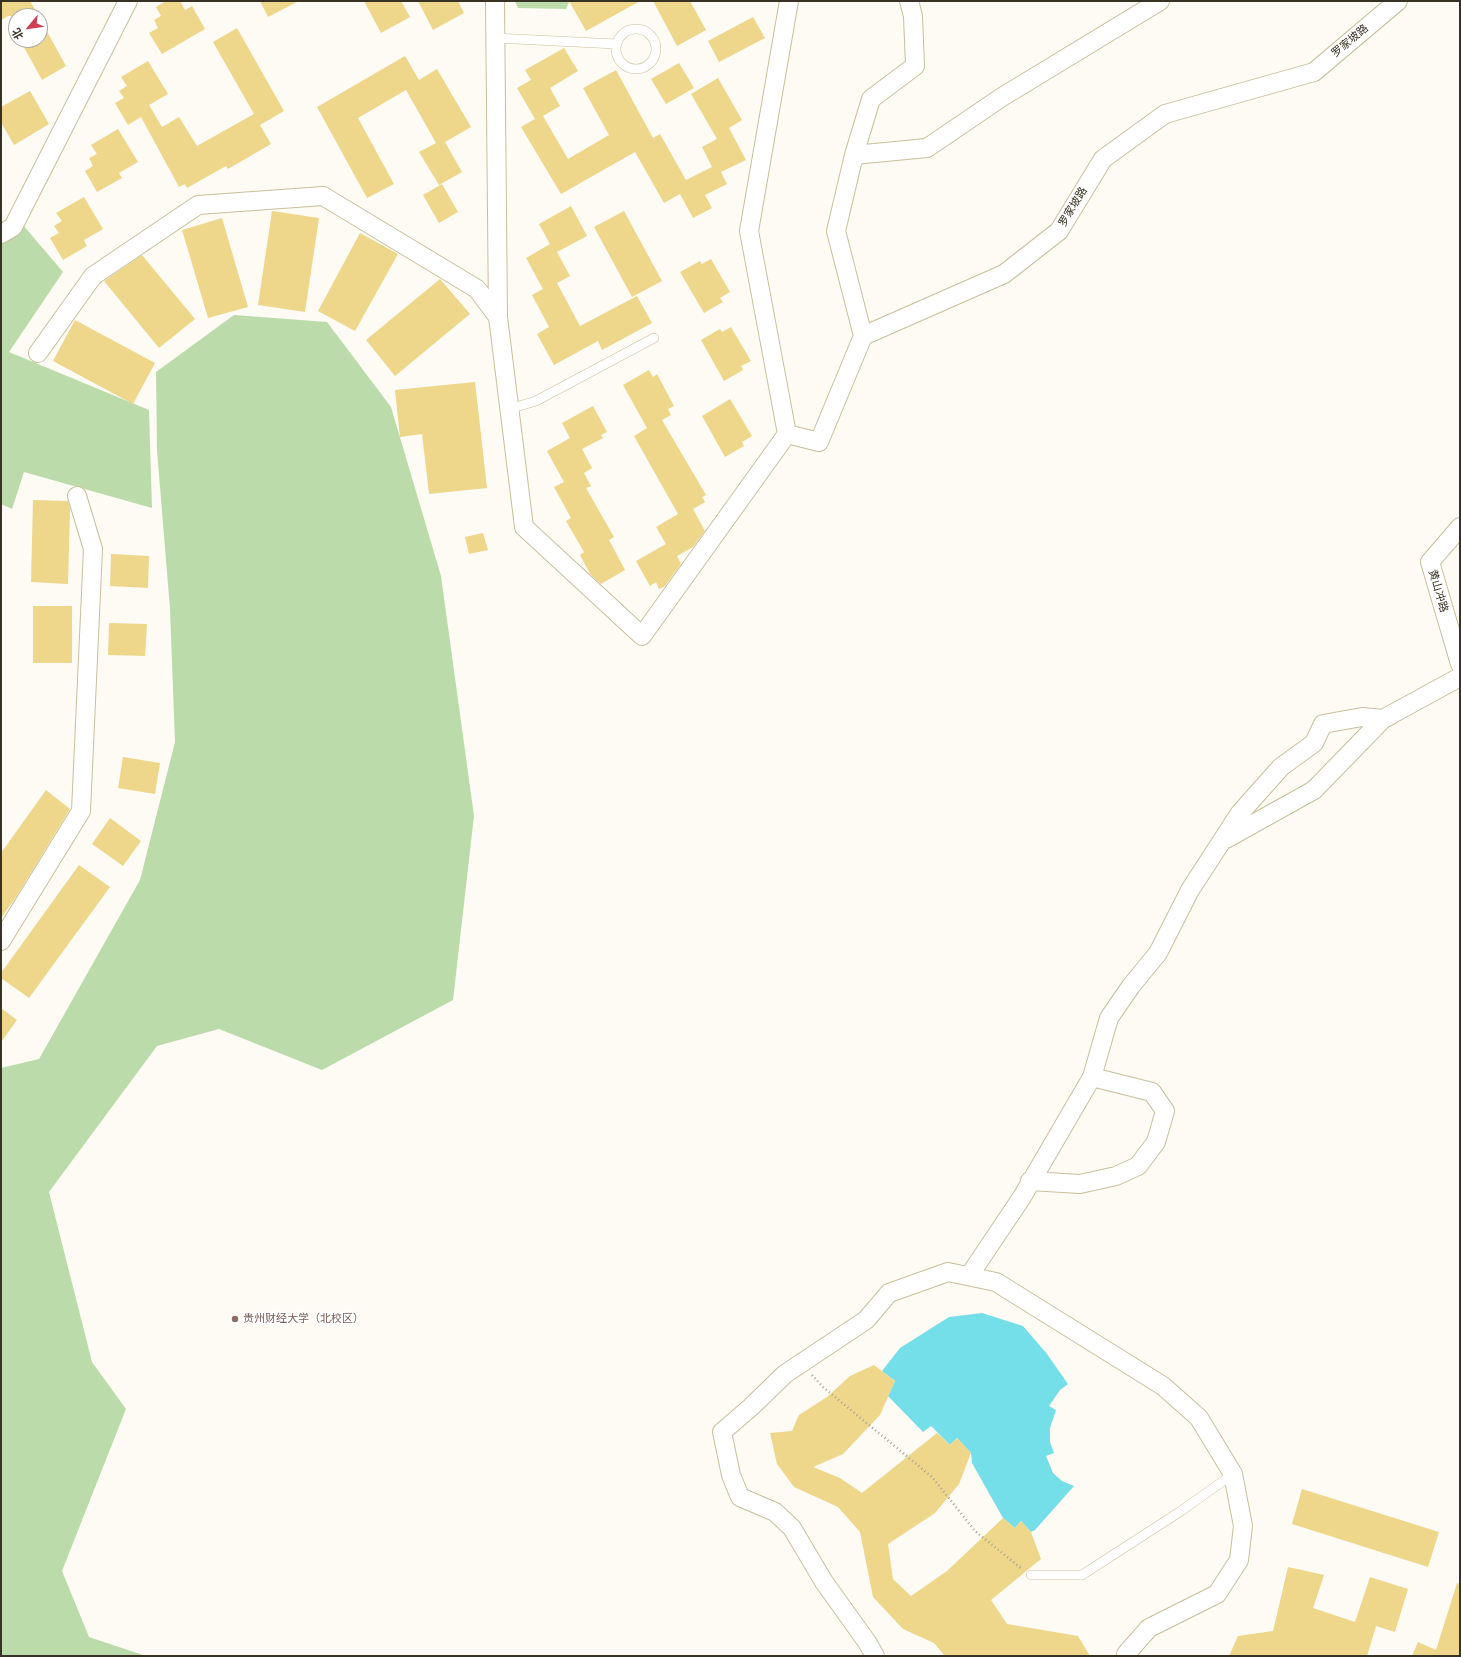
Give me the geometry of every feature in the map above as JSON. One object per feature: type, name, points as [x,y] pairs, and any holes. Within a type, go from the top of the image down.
[{"type":"street","points":[[1,234],[13,227],[128,1]]},
{"type":"street","points":[[495,1],[498,316],[524,527],[642,636],[787,434],[749,231],[789,1]]},
{"type":"street","points":[[787,434],[819,442],[863,336],[836,231],[854,154],[871,98],[915,66],[913,16],[909,1]]},
{"type":"street","points":[[854,154],[927,148],[1002,97],[1160,1]]},
{"type":"street","name":"罗家坡路","points":[[863,336],[1004,274],[1059,231],[1103,159],[1165,114],[1314,72],[1398,1]]},
{"type":"street","points":[[38,353],[93,276],[198,205],[323,196],[477,289],[498,316]]},
{"type":"street","points":[[1,941],[81,811],[93,549],[77,496]]},
{"type":"street","name":"黄山冲路","points":[[1460,527],[1430,562],[1460,664]]},
{"type":"street","points":[[969,1276],[1030,1181],[1092,1077],[1109,1018],[1131,986],[1158,953],[1190,890],[1225,839],[1240,813],[1281,767],[1314,743],[1323,724],[1362,716],[1383,719],[1314,790],[1225,839]]},
{"type":"street","points":[[1030,1181],[1080,1184],[1116,1176],[1138,1166],[1156,1142],[1165,1111],[1152,1092],[1092,1077]]},
{"type":"street","points":[[875,1656],[867,1642],[824,1582],[792,1528],[775,1512],[740,1497],[731,1475],[722,1432],[751,1407],[785,1374],[866,1320],[889,1293],[948,1272],[996,1282],[1163,1386],[1199,1418],[1233,1474],[1243,1526],[1239,1560],[1216,1594],[1148,1628],[1126,1654],[1126,1656]]},
{"type":"lane","points":[[638,28],[645,30],[655,39],[656,54],[650,64],[644,68],[631,69],[626,66],[617,56],[616,44],[624,32],[638,28]]},
{"type":"lane","points":[[495,38],[616,44]]},
{"type":"lane","points":[[509,409],[536,401],[654,338]]},
{"type":"lane","points":[[1030,1575],[1082,1574],[1181,1511],[1233,1474]]},
{"type":"path","points":[[801,1362],[823,1387],[932,1477],[975,1531],[1030,1575]]},
{"type":"green space","points":[[515,1],[569,2],[566,9],[518,8]]},
{"type":"green space","points":[[23,225],[63,272],[9,352],[149,410],[152,508],[24,472],[12,509],[1,504],[1,239]]},
{"type":"green space","points":[[234,315],[327,322],[391,407],[441,576],[474,816],[453,1000],[322,1070],[219,1029],[157,1046],[49,1192],[92,1362],[126,1409],[62,1571],[89,1637],[146,1656],[1,1656],[1,1068],[39,1059],[140,880],[175,742],[170,609],[157,450],[156,372]]},
{"type":"water","points":[[982,1313],[1023,1326],[1047,1354],[1068,1384],[1060,1390],[1049,1406],[1056,1410],[1050,1428],[1050,1442],[1054,1453],[1046,1456],[1053,1473],[1062,1481],[1074,1486],[1035,1530],[1031,1532],[1021,1521],[1015,1528],[1003,1518],[972,1463],[971,1453],[957,1438],[950,1445],[931,1426],[923,1432],[888,1396],[895,1381],[882,1371],[900,1348],[949,1317]]},
{"type":"building","points":[[1,1],[30,1],[34,8],[8,8],[8,16],[1,20]]},
{"type":"building","points":[[166,1],[180,1],[185,10],[192,6],[205,29],[162,54],[149,33],[158,28],[154,20],[161,16],[156,7]]},
{"type":"building","points":[[260,1],[299,1],[268,17]]},
{"type":"building","points":[[364,1],[401,1],[410,17],[381,33]]},
{"type":"building","points":[[418,1],[458,1],[464,13],[433,30]]},
{"type":"building","points":[[569,1],[640,1],[586,31]]},
{"type":"building","points":[[653,1],[690,1],[706,30],[677,46]]},
{"type":"building","points":[[753,17],[765,38],[719,62],[708,41]]},
{"type":"building","points":[[237,28],[284,111],[260,125],[271,144],[228,169],[226,166],[187,188],[185,184],[179,187],[141,117],[128,125],[115,103],[124,98],[119,91],[127,86],[121,77],[148,61],[168,94],[149,105],[162,127],[179,117],[197,146],[254,114],[213,42]]},
{"type":"building","points":[[48,33],[66,66],[42,80],[24,48],[48,48]]},
{"type":"building","points":[[564,48],[578,71],[550,88],[560,106],[543,116],[568,159],[609,135],[583,88],[616,70],[653,138],[660,134],[686,180],[712,167],[702,147],[717,139],[691,94],[718,78],[742,120],[729,128],[746,160],[721,172],[727,184],[705,195],[712,208],[693,218],[680,194],[664,203],[635,152],[561,194],[521,127],[535,119],[517,88],[531,80],[525,70]]},
{"type":"building","points":[[405,56],[419,80],[437,69],[471,127],[445,142],[462,172],[439,185],[419,152],[436,143],[406,90],[358,118],[394,184],[367,198],[317,107]]},
{"type":"building","points":[[679,63],[694,88],[666,104],[651,79]]},
{"type":"building","points":[[30,91],[49,124],[14,145],[1,122],[1,107]]},
{"type":"building","points":[[118,129],[138,162],[119,173],[122,178],[97,192],[85,171],[93,166],[89,158],[97,154],[91,145]]},
{"type":"building","points":[[442,184],[458,212],[439,223],[423,195]]},
{"type":"building","points":[[84,197],[103,229],[84,240],[87,246],[63,260],[50,238],[59,233],[54,226],[62,221],[56,213]]},
{"type":"building","points":[[571,206],[587,236],[557,252],[570,276],[557,283],[580,326],[637,296],[652,323],[602,350],[598,341],[554,365],[537,334],[549,327],[532,295],[543,289],[526,258],[550,244],[539,224]]},
{"type":"building","points":[[272,211],[319,218],[305,312],[258,305]]},
{"type":"building","points":[[624,211],[662,281],[632,297],[594,227]]},
{"type":"building","points":[[222,218],[248,307],[208,318],[182,230]]},
{"type":"building","points":[[360,233],[398,254],[355,331],[318,311]]},
{"type":"building","points":[[142,255],[195,319],[159,348],[104,281]]},
{"type":"building","points":[[711,259],[730,292],[720,298],[723,302],[704,313],[680,272],[700,261],[702,264]]},
{"type":"building","points":[[440,279],[470,314],[395,376],[366,340]]},
{"type":"building","points":[[75,320],[155,363],[133,404],[53,361]]},
{"type":"building","points":[[731,327],[751,361],[741,366],[743,370],[724,381],[701,340],[720,329],[722,332]]},
{"type":"building","points":[[649,370],[653,377],[657,374],[674,406],[668,409],[671,415],[662,420],[706,495],[702,497],[705,502],[693,509],[705,531],[693,547],[677,556],[681,564],[665,586],[659,589],[656,582],[650,586],[636,561],[666,544],[656,527],[678,514],[634,436],[647,428],[623,385]]},
{"type":"building","points":[[475,382],[487,488],[429,494],[422,434],[400,437],[395,390]]},
{"type":"building","points":[[730,399],[752,436],[742,442],[744,446],[725,457],[702,416]]},
{"type":"building","points":[[593,406],[607,432],[601,435],[603,438],[582,449],[592,468],[584,473],[591,486],[586,488],[614,537],[609,540],[625,570],[601,584],[590,574],[580,555],[584,552],[566,521],[571,518],[554,487],[564,482],[547,451],[570,438],[562,423]]},
{"type":"building","points":[[33,500],[68,501],[70,509],[68,584],[31,582]]},
{"type":"building","points":[[483,533],[488,550],[469,554],[465,537]]},
{"type":"building","points":[[111,554],[149,556],[148,588],[110,586]]},
{"type":"building","points":[[33,606],[72,606],[72,663],[33,663]]},
{"type":"building","points":[[109,623],[147,624],[145,656],[108,655]]},
{"type":"building","points":[[123,757],[160,763],[155,794],[118,788]]},
{"type":"building","points":[[46,790],[70,809],[16,897],[1,918],[1,853]]},
{"type":"building","points":[[110,818],[141,841],[123,866],[92,844]]},
{"type":"building","points":[[79,865],[110,887],[29,998],[1,978],[1,973]]},
{"type":"building","points":[[1,1008],[17,1020],[1,1042]]},
{"type":"building","points":[[874,1365],[895,1381],[880,1415],[843,1454],[813,1467],[840,1478],[862,1493],[937,1433],[950,1445],[957,1438],[971,1453],[959,1484],[935,1513],[888,1544],[893,1579],[911,1596],[947,1571],[1003,1518],[1015,1528],[1021,1521],[1031,1532],[1041,1559],[991,1600],[1007,1624],[1078,1636],[1090,1656],[945,1656],[934,1643],[903,1629],[873,1597],[860,1532],[838,1507],[794,1487],[777,1464],[770,1433],[792,1431],[799,1415],[827,1397],[850,1376]]},
{"type":"building","points":[[1302,1489],[1439,1532],[1428,1567],[1292,1524]]},
{"type":"building","points":[[1288,1567],[1324,1575],[1313,1608],[1355,1622],[1370,1577],[1408,1589],[1395,1632],[1376,1626],[1367,1656],[1229,1656],[1238,1636],[1273,1631]]},
{"type":"building","points":[[1457,1583],[1460,1584],[1460,1656],[1412,1656],[1418,1642],[1436,1650]]},
{"type":"place","name":"贵州财经大学（北校区）","points":[[235,1319]]}]
